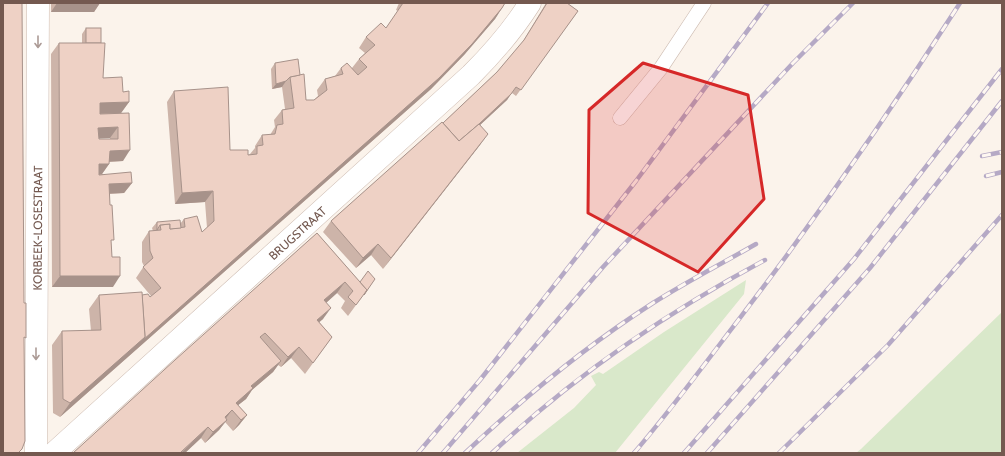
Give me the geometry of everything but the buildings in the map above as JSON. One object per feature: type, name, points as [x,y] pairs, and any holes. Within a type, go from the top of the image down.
[{"type":"street","name":"KORBEEK-LOSESTRAAT","points":[[36,453],[30,331],[38,3]]},
{"type":"street","name":"BRUGSTRAAT","points":[[54,453],[471,75],[499,47],[517,24],[530,3]]},
{"type":"lane","points":[[620,118],[662,68],[704,3]]},
{"type":"highlighted area","points":[[643,63],[748,95],[764,199],[698,272],[588,213],[589,110]]},
{"type":"green space","points":[[746,280],[744,294],[615,453],[517,453],[574,408],[596,385],[591,376],[599,372],[603,374],[664,332]]},
{"type":"green space","points":[[1002,312],[1002,453],[856,453],[861,449]]},
{"type":"railway","points":[[418,453],[480,380],[636,181],[768,3]]},
{"type":"railway","points":[[443,453],[603,267],[793,63],[853,3]]},
{"type":"railway","points":[[634,453],[699,372],[814,219],[874,133],[960,3]]},
{"type":"railway","points":[[684,453],[854,259],[1002,69]]},
{"type":"railway","points":[[707,453],[870,268],[1002,101]]},
{"type":"railway","points":[[982,156],[1002,152]]},
{"type":"railway","points":[[986,176],[1002,172]]},
{"type":"railway","points":[[779,453],[888,345],[1002,215]]},
{"type":"railway","points":[[465,453],[509,412],[579,355],[604,337],[665,295],[756,244]]},
{"type":"railway","points":[[492,453],[523,425],[588,372],[656,324],[691,302],[765,260]]}]
